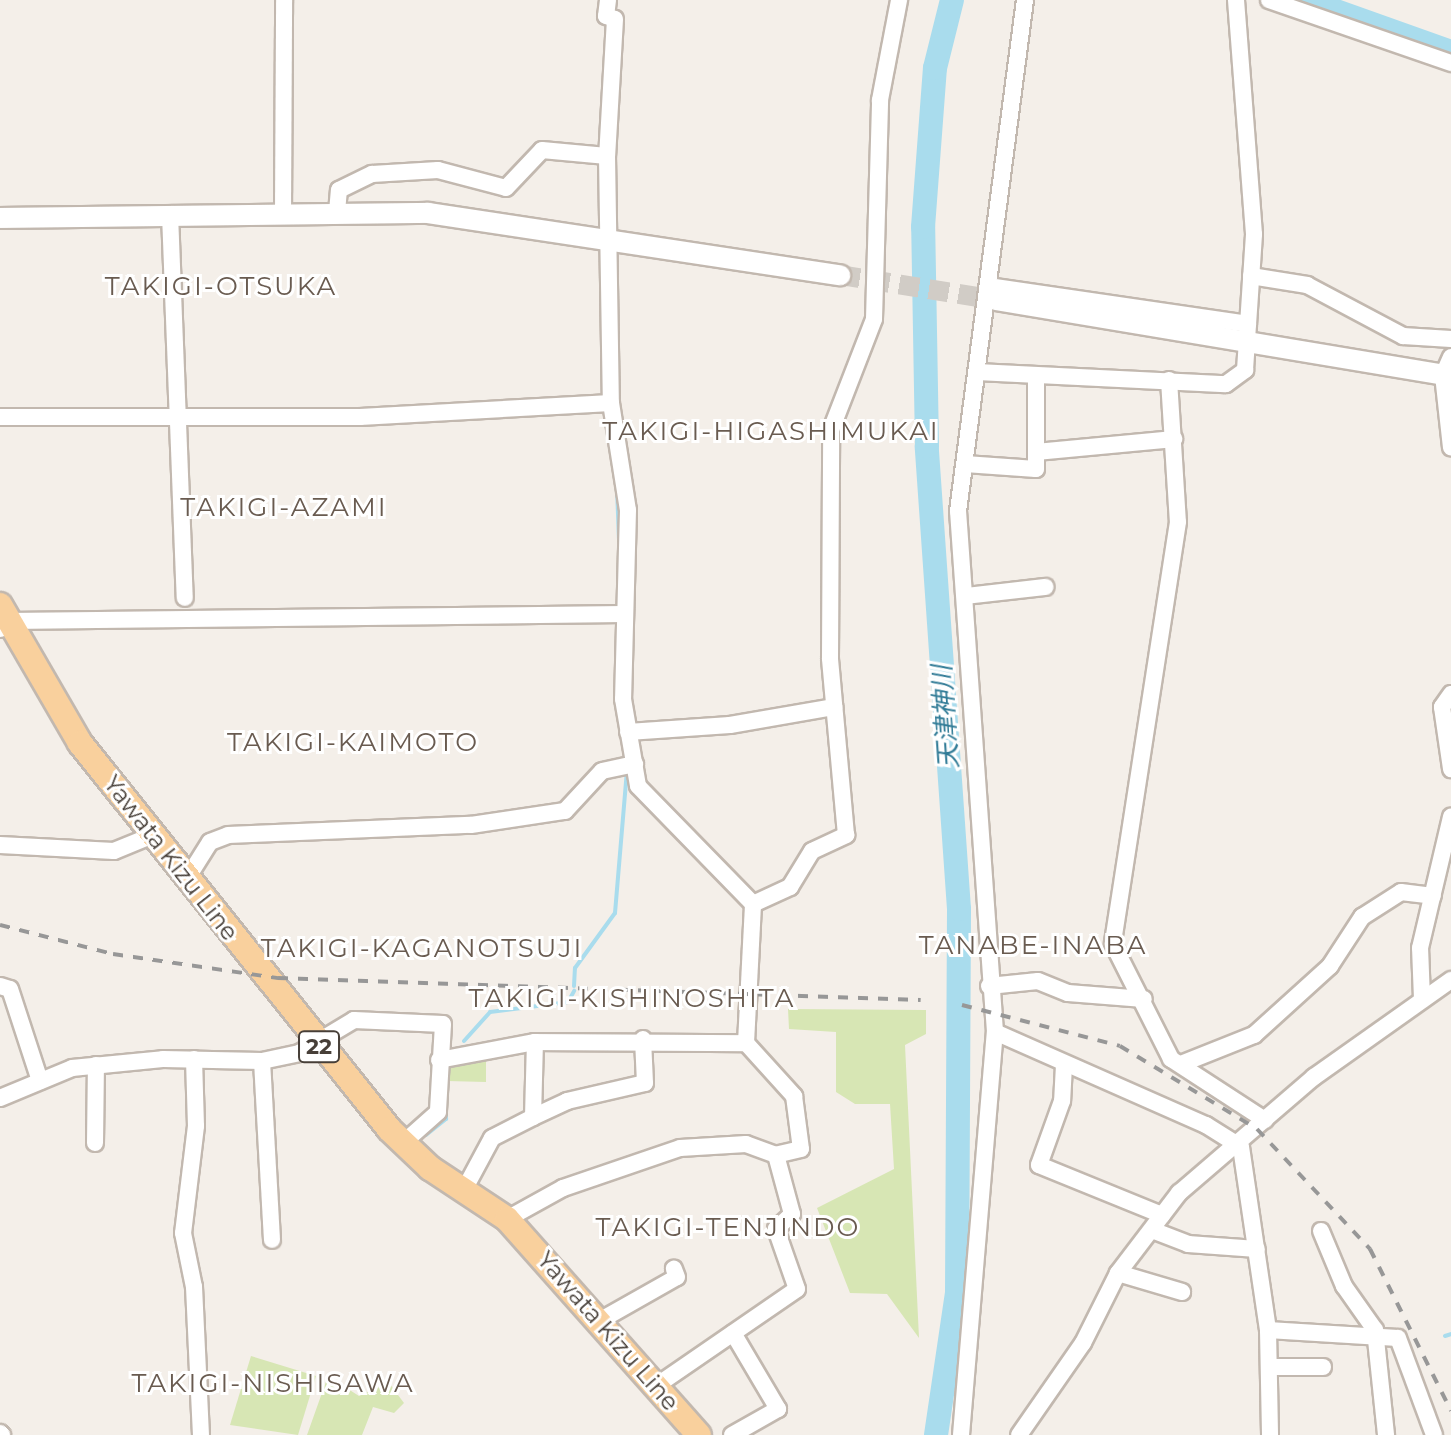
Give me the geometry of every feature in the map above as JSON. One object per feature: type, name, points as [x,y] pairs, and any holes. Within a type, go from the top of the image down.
[{"type":"main road","name":"Yawata Kizu Line","points":[[3,619],[80,743],[317,1044],[403,1143],[507,1219],[601,1320],[699,1435]]},
{"type":"street","points":[[283,212],[284,0]]},
{"type":"street","points":[[507,1219],[563,1188],[680,1148],[746,1144],[776,1155],[801,1149],[794,1096],[746,1043],[753,904],[644,795],[630,764],[620,614],[628,510],[606,404],[608,237],[602,155],[615,19],[606,16],[608,0]]},
{"type":"street","points":[[753,904],[790,887],[812,851],[846,835],[834,707],[831,430],[874,319],[880,100],[899,0]]},
{"type":"street","points":[[961,1435],[995,1032],[989,986],[966,596],[958,511],[977,372],[992,293],[1025,0]]},
{"type":"street","points":[[977,372],[1036,377],[1236,380],[1245,370],[1251,276],[1236,0]]},
{"type":"street","points":[[1269,0],[1451,63]]},
{"type":"street","points":[[337,212],[339,190],[372,174],[438,170],[506,188],[542,150],[602,155]]},
{"type":"street","points":[[0,218],[283,212],[428,213],[608,237],[840,275]]},
{"type":"street","points":[[170,214],[185,598]]},
{"type":"street","points":[[1251,276],[1307,285],[1403,336],[1451,339]]},
{"type":"street","points":[[992,293],[1247,333],[1448,369],[1451,448]]},
{"type":"street","points":[[965,464],[1036,469],[1036,377]]},
{"type":"street","points":[[1169,380],[1178,522],[1113,936],[1171,1059],[1265,1120]]},
{"type":"street","points":[[0,417],[176,420],[606,404]]},
{"type":"street","points":[[1036,452],[1174,439]]},
{"type":"street","points":[[966,596],[1045,587]]},
{"type":"street","points":[[3,619],[620,614]]},
{"type":"street","points":[[1451,694],[1442,707],[1451,769]]},
{"type":"street","points":[[628,732],[730,725],[834,707]]},
{"type":"street","points":[[188,877],[210,842],[228,835],[471,825],[549,814],[577,802],[602,771],[630,764]]},
{"type":"street","points":[[1422,999],[1420,948],[1451,817]]},
{"type":"street","points":[[0,845],[114,851],[153,835]]},
{"type":"street","points":[[1181,1064],[1254,1035],[1330,966],[1362,917],[1401,892],[1433,896]]},
{"type":"street","points":[[1019,1435],[1083,1343],[1118,1273],[1162,1215],[1241,1147],[1265,1120],[1451,980]]},
{"type":"street","points":[[989,986],[1038,981],[1068,993],[1144,999]]},
{"type":"street","points":[[0,986],[10,989],[40,1081]]},
{"type":"street","points":[[0,1098],[40,1081],[96,1065],[194,1059],[262,1061],[317,1044],[354,1020],[443,1024],[436,1118],[403,1143]]},
{"type":"street","points":[[995,1032],[1206,1125],[1241,1147],[1268,1330],[1270,1435]]},
{"type":"street","points":[[439,1060],[535,1042],[643,1039],[746,1043]]},
{"type":"street","points":[[464,1190],[492,1138],[567,1101],[645,1083],[643,1039]]},
{"type":"street","points":[[533,1117],[535,1042]]},
{"type":"street","points":[[194,1059],[196,1126],[183,1233],[194,1287],[201,1435]]},
{"type":"street","points":[[262,1061],[272,1240]]},
{"type":"street","points":[[95,1143],[96,1065]]},
{"type":"street","points":[[1064,1065],[1062,1101],[1039,1165],[1162,1215]]},
{"type":"street","points":[[656,1386],[797,1289],[776,1229],[792,1214],[776,1155]]},
{"type":"street","points":[[1152,1230],[1188,1244],[1257,1249]]},
{"type":"street","points":[[1321,1231],[1376,1338],[1386,1435]]},
{"type":"street","points":[[601,1320],[677,1277],[674,1269]]},
{"type":"street","points":[[1118,1273],[1182,1292]]},
{"type":"street","points":[[1268,1330],[1398,1338],[1434,1435]]},
{"type":"street","points":[[732,1435],[778,1409],[733,1333]]},
{"type":"street","points":[[1270,1367],[1323,1367]]},
{"type":"green space","points":[[788,1009],[926,1010],[926,1034],[905,1045],[919,1338],[887,1294],[850,1293],[817,1208],[894,1169],[890,1104],[855,1104],[836,1092],[836,1032],[789,1029]]},
{"type":"green space","points":[[486,1055],[486,1082],[447,1081],[447,1066]]},
{"type":"green space","points":[[251,1356],[316,1376],[298,1435],[230,1425]]},
{"type":"green space","points":[[328,1376],[359,1396],[389,1383],[404,1403],[394,1413],[373,1407],[362,1435],[307,1435]]},
{"type":"waterway","name":"天津神川","points":[[936,1435],[957,1293],[959,909],[927,446],[923,227],[935,68],[952,0]]},
{"type":"waterway","points":[[1305,0],[1451,52]]},
{"type":"waterway","points":[[617,488],[619,539]]},
{"type":"waterway","points":[[574,986],[575,968],[615,913],[627,771]]},
{"type":"waterway","points":[[464,1041],[490,1012],[568,1002],[574,991]]},
{"type":"waterway","points":[[426,1135],[446,1119],[446,1107]]},
{"type":"waterway","points":[[1445,1336],[1451,1334]]},
{"type":"tunnel","points":[[840,275],[996,300]]},
{"type":"railway","points":[[0,925],[113,954],[278,978],[921,1000]]},
{"type":"railway","points":[[962,1005],[1120,1046],[1257,1129],[1370,1249],[1451,1411]]},
{"type":"district","name":"TAKIGI-OTSUKA","points":[[221,287]]},
{"type":"district","name":"TAKIGI-HIGASHIMUKAI","points":[[771,432]]},
{"type":"district","name":"TAKIGI-AZAMI","points":[[284,508]]},
{"type":"district","name":"TAKIGI-KAIMOTO","points":[[353,743]]},
{"type":"district","name":"TANABE-INABA","points":[[1033,946]]},
{"type":"district","name":"TAKIGI-KAGANOTSUJI","points":[[422,949]]},
{"type":"district","name":"TAKIGI-KISHINOSHITA","points":[[632,999]]},
{"type":"district","name":"TAKIGI-TENJINDO","points":[[728,1228]]},
{"type":"district","name":"TAKIGI-NISHISAWA","points":[[273,1384]]}]
